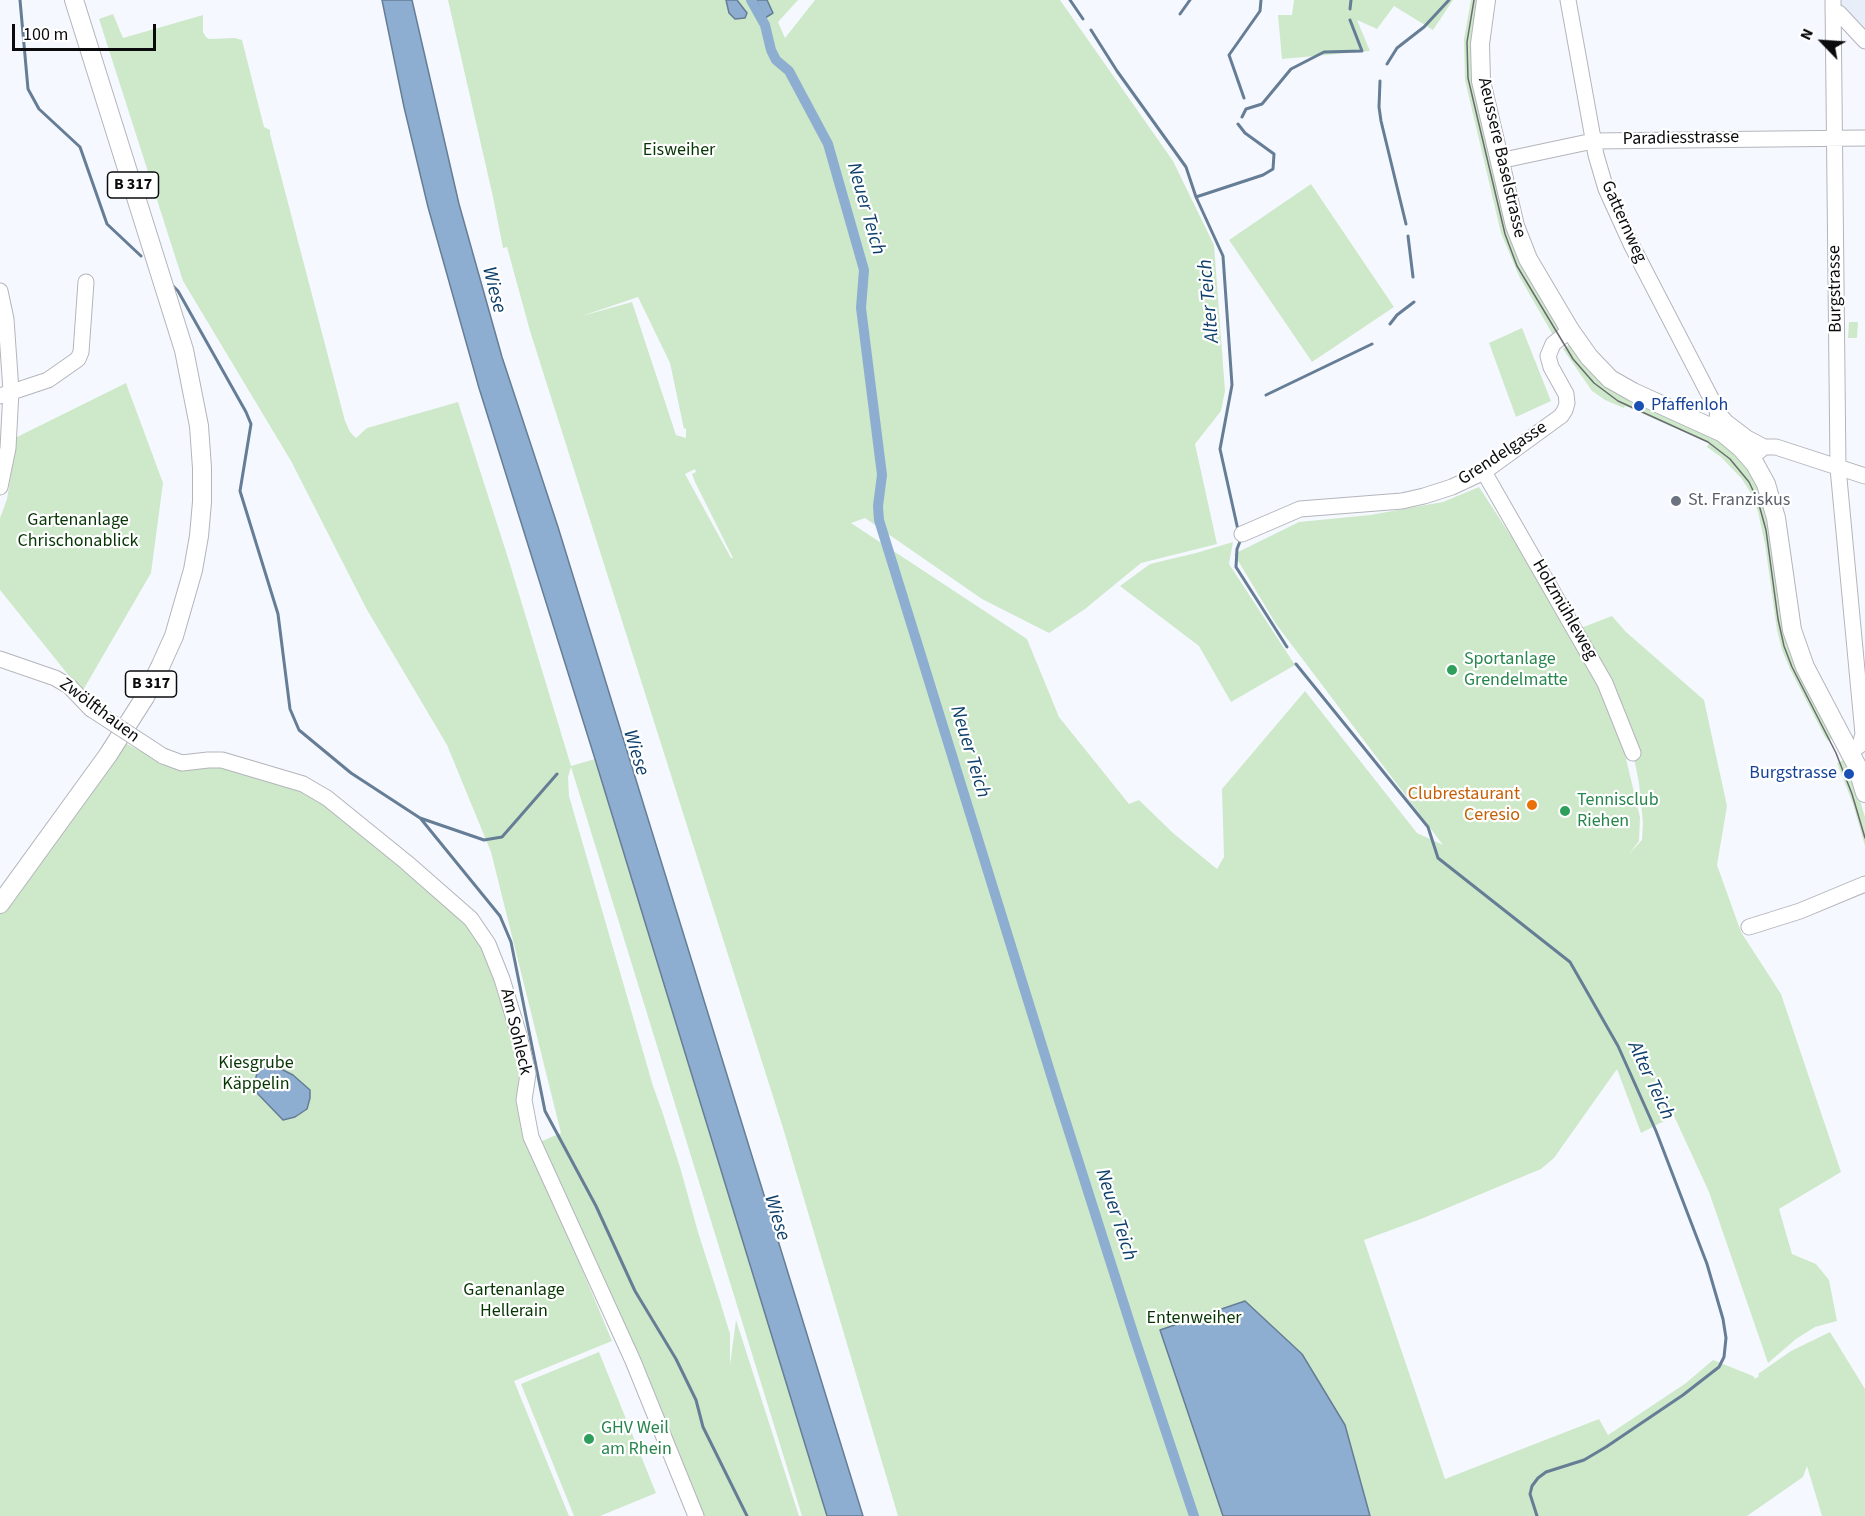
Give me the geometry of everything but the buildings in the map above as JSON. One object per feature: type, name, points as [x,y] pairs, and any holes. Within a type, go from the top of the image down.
[{"type":"main road","name":"B 317","points":[[0,904],[127,726],[150,687],[174,636],[194,570],[199,536],[202,479],[198,417],[184,350],[74,0]]},
{"type":"main road","name":"Aeussere Baselstrasse","points":[[1486,0],[1480,44],[1481,81],[1515,226],[1525,253],[1536,276],[1569,330],[1589,357],[1610,379],[1633,392],[1716,421],[1732,439],[1758,453],[1776,518],[1794,638],[1805,667],[1851,752],[1865,793]]},
{"type":"street","name":"Gatternweg","points":[[1568,0],[1596,155],[1615,209],[1716,421]]},
{"type":"street","points":[[1833,5],[1865,41]]},
{"type":"street","name":"Burgstrasse","points":[[1833,5],[1838,468],[1863,734],[1860,745],[1851,752]]},
{"type":"street","name":"Paradiesstrasse","points":[[1499,161],[1593,141],[1865,138]]},
{"type":"street","points":[[5,394],[48,380],[78,359],[81,352],[86,282]]},
{"type":"street","points":[[0,291],[6,319],[5,394],[8,448],[0,487]]},
{"type":"street","name":"Grendelgasse","points":[[1242,534],[1300,509],[1402,501],[1452,488],[1484,472],[1561,416],[1565,410],[1566,394],[1551,367],[1548,356],[1553,344],[1569,330]]},
{"type":"street","points":[[1758,453],[1776,447],[1865,476]]},
{"type":"street","name":"Holzmühleweg","points":[[1484,472],[1605,683],[1633,753]]},
{"type":"street","name":"Zwölfthauen","points":[[0,658],[55,678],[69,686],[91,709],[163,756]]},
{"type":"street","name":"Am Sohleck","points":[[163,756],[182,763],[222,760],[303,784],[327,798],[406,862],[471,919],[488,944],[502,979],[519,1035],[528,1074],[524,1100],[531,1137],[622,1333],[696,1516]]},
{"type":"street","points":[[1749,927],[1800,911],[1865,884]]},
{"type":"shaded area","points":[[1841,0],[1865,0],[1865,37],[1841,11]]},
{"type":"green space","name":"Eisweiher","points":[[448,0],[798,0],[778,22],[785,38],[815,0],[1060,0],[1173,161],[1214,245],[1225,391],[1221,411],[1195,444],[1217,544],[1141,563],[1085,609],[1049,633],[982,599],[865,518],[851,523],[1027,639],[1059,717],[1129,804],[1139,800],[1173,833],[1217,869],[1224,857],[1222,789],[1305,691],[1417,833],[1443,845],[1276,624],[1234,554],[1299,522],[1370,515],[1443,502],[1479,487],[1573,631],[1612,616],[1626,632],[1704,700],[1727,806],[1717,865],[1741,932],[1781,994],[1841,1172],[1779,1209],[1792,1254],[1816,1264],[1829,1280],[1837,1321],[1815,1327],[1796,1339],[1768,1363],[1709,1192],[1674,1116],[1641,1133],[1617,1069],[1554,1158],[1541,1169],[1364,1240],[1445,1479],[1599,1419],[1608,1435],[1686,1383],[1713,1360],[1753,1376],[1755,1379],[1759,1376],[1758,1374],[1791,1351],[1830,1332],[1865,1389],[1865,1516],[1822,1516],[1807,1466],[1803,1477],[1747,1516],[898,1516],[783,1128],[530,331],[507,247],[503,248]],"holes":[[[638,297],[670,363],[684,429],[686,428],[686,438],[676,435],[632,302],[582,316]],[[695,469],[696,472],[692,474],[695,482],[733,558],[685,474]],[[1614,709],[1633,753],[1639,783],[1643,823],[1642,840],[1629,854],[1639,841],[1640,817]]]},
{"type":"green space","points":[[1294,0],[1453,0],[1433,30],[1394,6],[1377,29],[1357,20],[1370,51],[1282,59],[1278,15],[1292,15]]},
{"type":"green space","points":[[1471,0],[1481,0],[1477,30],[1503,197],[1563,328],[1553,335],[1519,276],[1501,233],[1465,80],[1464,39]]},
{"type":"green space","points":[[113,14],[123,38],[203,15],[203,32],[209,39],[242,40],[264,127],[270,130],[345,421],[350,432],[356,438],[367,428],[458,402],[571,766],[595,759],[827,1516],[802,1516],[571,767],[568,777],[569,796],[653,1086],[730,1334],[730,1365],[736,1320],[799,1516],[704,1516],[542,1141],[561,1133],[491,852],[447,745],[366,608],[291,461],[183,281],[99,19]]},
{"type":"green space","points":[[1311,184],[1394,307],[1312,362],[1229,240]]},
{"type":"green space","points":[[1849,322],[1858,322],[1857,338],[1848,338]]},
{"type":"green space","points":[[1522,328],[1551,401],[1516,417],[1489,343]]},
{"type":"green space","points":[[1570,344],[1711,438],[1714,434],[1745,460],[1766,501],[1784,610],[1837,736],[1828,741],[1825,737],[1782,650],[1758,512],[1752,495],[1742,479],[1721,457],[1707,447],[1709,443],[1625,406],[1624,408],[1605,400],[1592,391],[1563,349]]},
{"type":"green space","name":"Gartenanlage Chrischonablick","points":[[126,383],[163,483],[151,573],[82,692],[0,590],[0,518],[7,499],[17,437]]},
{"type":"green space","points":[[1233,542],[1229,564],[1295,665],[1231,702],[1199,646],[1120,586],[1150,564]]},
{"type":"green space","name":"Kiesgrube Käppelin","points":[[123,742],[160,761],[208,760],[303,784],[471,919],[519,1035],[524,1100],[556,1207],[612,1341],[514,1381],[569,1516],[0,1516],[0,913]]},
{"type":"green space","points":[[1847,758],[1865,817],[1865,846],[1853,804],[1837,763]]},
{"type":"green space","name":"GHV Weil am Rhein","points":[[599,1352],[656,1493],[600,1516],[574,1516],[521,1384]]},
{"type":"water","name":"Wiese","points":[[382,0],[412,0],[459,204],[502,357],[558,527],[863,1516],[827,1516],[479,388],[428,207]]},
{"type":"water","points":[[726,0],[737,0],[747,13],[745,18],[735,19],[729,13]]},
{"type":"water","points":[[756,0],[767,0],[773,13],[765,18]]},
{"type":"water","points":[[267,1062],[293,1075],[310,1090],[307,1109],[295,1117],[283,1120],[257,1093],[255,1083],[257,1072],[262,1064]]},
{"type":"water","name":"Entenweiher","points":[[1245,1301],[1302,1354],[1345,1425],[1370,1516],[1223,1516],[1160,1330]]},
{"type":"waterway","points":[[20,0],[28,89],[39,109],[80,147],[107,224],[141,256]]},
{"type":"waterway","name":"Neuer Teich","points":[[751,0],[765,25],[776,60],[789,71],[828,144],[864,270],[861,308],[882,475],[878,506],[879,520],[1056,1091],[1194,1516]]},
{"type":"waterway","name":"Alter Teich","points":[[1070,0],[1083,19]]},
{"type":"waterway","points":[[1180,14],[1190,0]]},
{"type":"waterway","points":[[1244,98],[1229,55],[1260,11],[1261,0]]},
{"type":"waterway","points":[[1350,9],[1351,0]]},
{"type":"waterway","points":[[1387,64],[1397,48],[1424,27],[1449,0]]},
{"type":"waterway","name":"Neuer Teich","points":[[764,23],[765,18]]},
{"type":"waterway","points":[[1242,117],[1246,109],[1262,104],[1291,69],[1324,52],[1362,51],[1350,20]]},
{"type":"waterway","name":"Alter Teich","points":[[1091,30],[1117,71],[1186,167],[1196,197],[1223,256],[1232,385],[1220,449],[1238,530]]},
{"type":"waterway","points":[[1380,81],[1381,121],[1406,224]]},
{"type":"waterway","points":[[1196,197],[1263,175],[1273,169],[1274,154],[1245,133],[1238,124]]},
{"type":"waterway","points":[[1408,236],[1413,277]]},
{"type":"waterway","points":[[173,286],[178,291],[251,424],[240,491],[278,614],[290,709],[299,730],[351,773],[420,818],[484,840],[502,837],[557,774]]},
{"type":"waterway","points":[[1390,324],[1397,315],[1414,302]]},
{"type":"waterway","points":[[1266,395],[1372,344]]},
{"type":"waterway","name":"Alter Teich","points":[[1241,539],[1237,549],[1236,567],[1287,647]]},
{"type":"waterway","name":"Alter Teich","points":[[1296,664],[1428,827],[1438,858],[1570,962],[1618,1046],[1656,1131],[1707,1264],[1723,1319],[1726,1338],[1724,1357],[1719,1367],[1683,1395],[1606,1447],[1584,1460],[1546,1472],[1538,1478],[1530,1494],[1537,1516]]},
{"type":"waterway","points":[[421,819],[500,916],[511,942],[545,1111],[596,1206],[635,1291],[676,1359],[696,1400],[703,1427],[747,1516]]},
{"type":"tram line","points":[[1474,0],[1467,42],[1468,78],[1505,234],[1517,266],[1573,359],[1594,383],[1618,401],[1708,442],[1730,459],[1749,482],[1758,501],[1766,530],[1784,646],[1792,667],[1836,753],[1852,794],[1865,838]]},
{"type":"place","name":"Pfaffenloh","points":[[1639,406]]},
{"type":"place","name":"St. Franziskus","points":[[1676,501]]},
{"type":"place","name":"Sportanlage Grendelmatte","points":[[1452,670]]},
{"type":"place","name":"Burgstrasse","points":[[1849,774]]},
{"type":"place","name":"Clubrestaurant Ceresio","points":[[1532,805]]},
{"type":"place","name":"Tennisclub Riehen","points":[[1565,811]]},
{"type":"place","name":"GHV Weil am Rhein","points":[[589,1439]]},
{"type":"park label","name":"Gartenanlage Hellerain","points":[[514,1301]]}]
